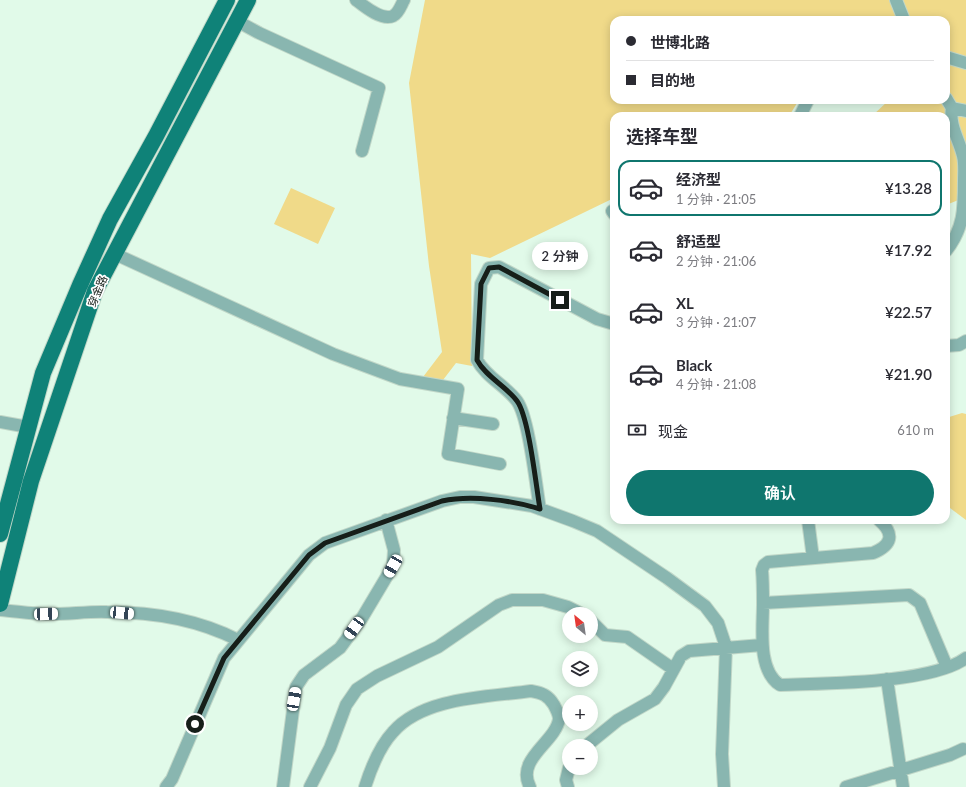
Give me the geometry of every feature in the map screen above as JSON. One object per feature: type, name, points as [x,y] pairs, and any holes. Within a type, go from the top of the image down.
[{"type":"main road","name":"穿金路","points":[[0,534],[43,373],[80,285],[107,225],[227,0]]},
{"type":"main road","name":"穿金路","points":[[0,604],[31,481],[96,292],[248,0]]},
{"type":"street","points":[[356,0],[366,8],[387,17],[394,16],[404,0]]},
{"type":"street","points":[[896,0],[902,16]]},
{"type":"street","points":[[237,21],[259,33],[379,88],[362,151]]},
{"type":"street","points":[[950,58],[966,63]]},
{"type":"street","points":[[950,103],[966,111]]},
{"type":"street","points":[[949,104],[952,127],[964,158],[966,193],[964,225],[950,246]]},
{"type":"street","points":[[115,254],[333,354],[400,379],[458,389],[448,454],[500,464]]},
{"type":"street","points":[[540,509],[524,417],[518,402],[481,367],[477,360],[479,299],[481,284],[489,268],[499,267],[597,319],[610,323]]},
{"type":"street","points":[[950,345],[966,341]]},
{"type":"street","points":[[453,418],[493,424]]},
{"type":"street","points":[[0,422],[28,428]]},
{"type":"street","points":[[166,787],[172,779],[224,658],[309,555],[325,543],[386,520],[442,501],[460,497],[474,497],[540,509],[597,531],[667,578],[705,606],[718,623],[726,647],[722,754],[722,781],[724,787]]},
{"type":"street","points":[[283,787],[296,687],[304,675],[340,648],[362,618],[393,566],[394,550],[386,520]]},
{"type":"street","points":[[809,524],[813,558]]},
{"type":"street","points":[[883,524],[888,530],[890,536],[889,542],[882,549],[873,553],[768,562],[764,565],[762,570],[762,645],[769,674],[773,681],[780,685],[887,679],[934,671],[959,663],[966,658]]},
{"type":"street","points":[[763,603],[909,595],[920,603],[947,667]]},
{"type":"street","points":[[310,787],[330,748],[346,704],[357,689],[377,676],[438,647],[499,605],[512,600],[543,600],[568,607]]},
{"type":"street","points":[[0,610],[46,614],[107,612],[153,615],[190,623],[225,633],[238,640]]},
{"type":"street","points":[[598,628],[605,635],[627,636],[673,668]]},
{"type":"street","points":[[595,739],[618,720],[655,699],[664,687],[673,668],[681,656],[689,650],[762,645]]},
{"type":"street","points":[[887,679],[902,770],[903,787]]},
{"type":"street","points":[[365,787],[383,745],[393,731],[409,718],[448,702],[531,691],[543,693],[551,701],[557,711],[559,719],[555,728],[530,763],[527,777],[530,787]]},
{"type":"street","points":[[846,787],[963,750]]},
{"type":"street","points":[[567,775],[566,780],[568,787]]},
{"type":"shaded area","points":[[425,0],[966,0],[966,197],[950,203],[950,112],[876,112],[885,104],[950,104],[950,16],[610,16],[610,104],[796,104],[792,112],[610,112],[610,200],[490,258],[471,254],[472,366],[456,363],[443,380],[423,377],[442,352],[429,266],[409,83]]},
{"type":"shaded area","points":[[291,188],[335,208],[318,244],[274,224]]},
{"type":"shaded area","points":[[962,413],[966,414],[966,520],[950,508],[950,417]]},
{"type":"route","points":[[195,724],[224,658],[309,555],[325,543],[442,501],[460,497],[474,497],[532,506],[540,509],[524,417],[518,402],[481,367],[477,360],[481,284],[489,268],[499,267],[533,284],[560,300]]}]
